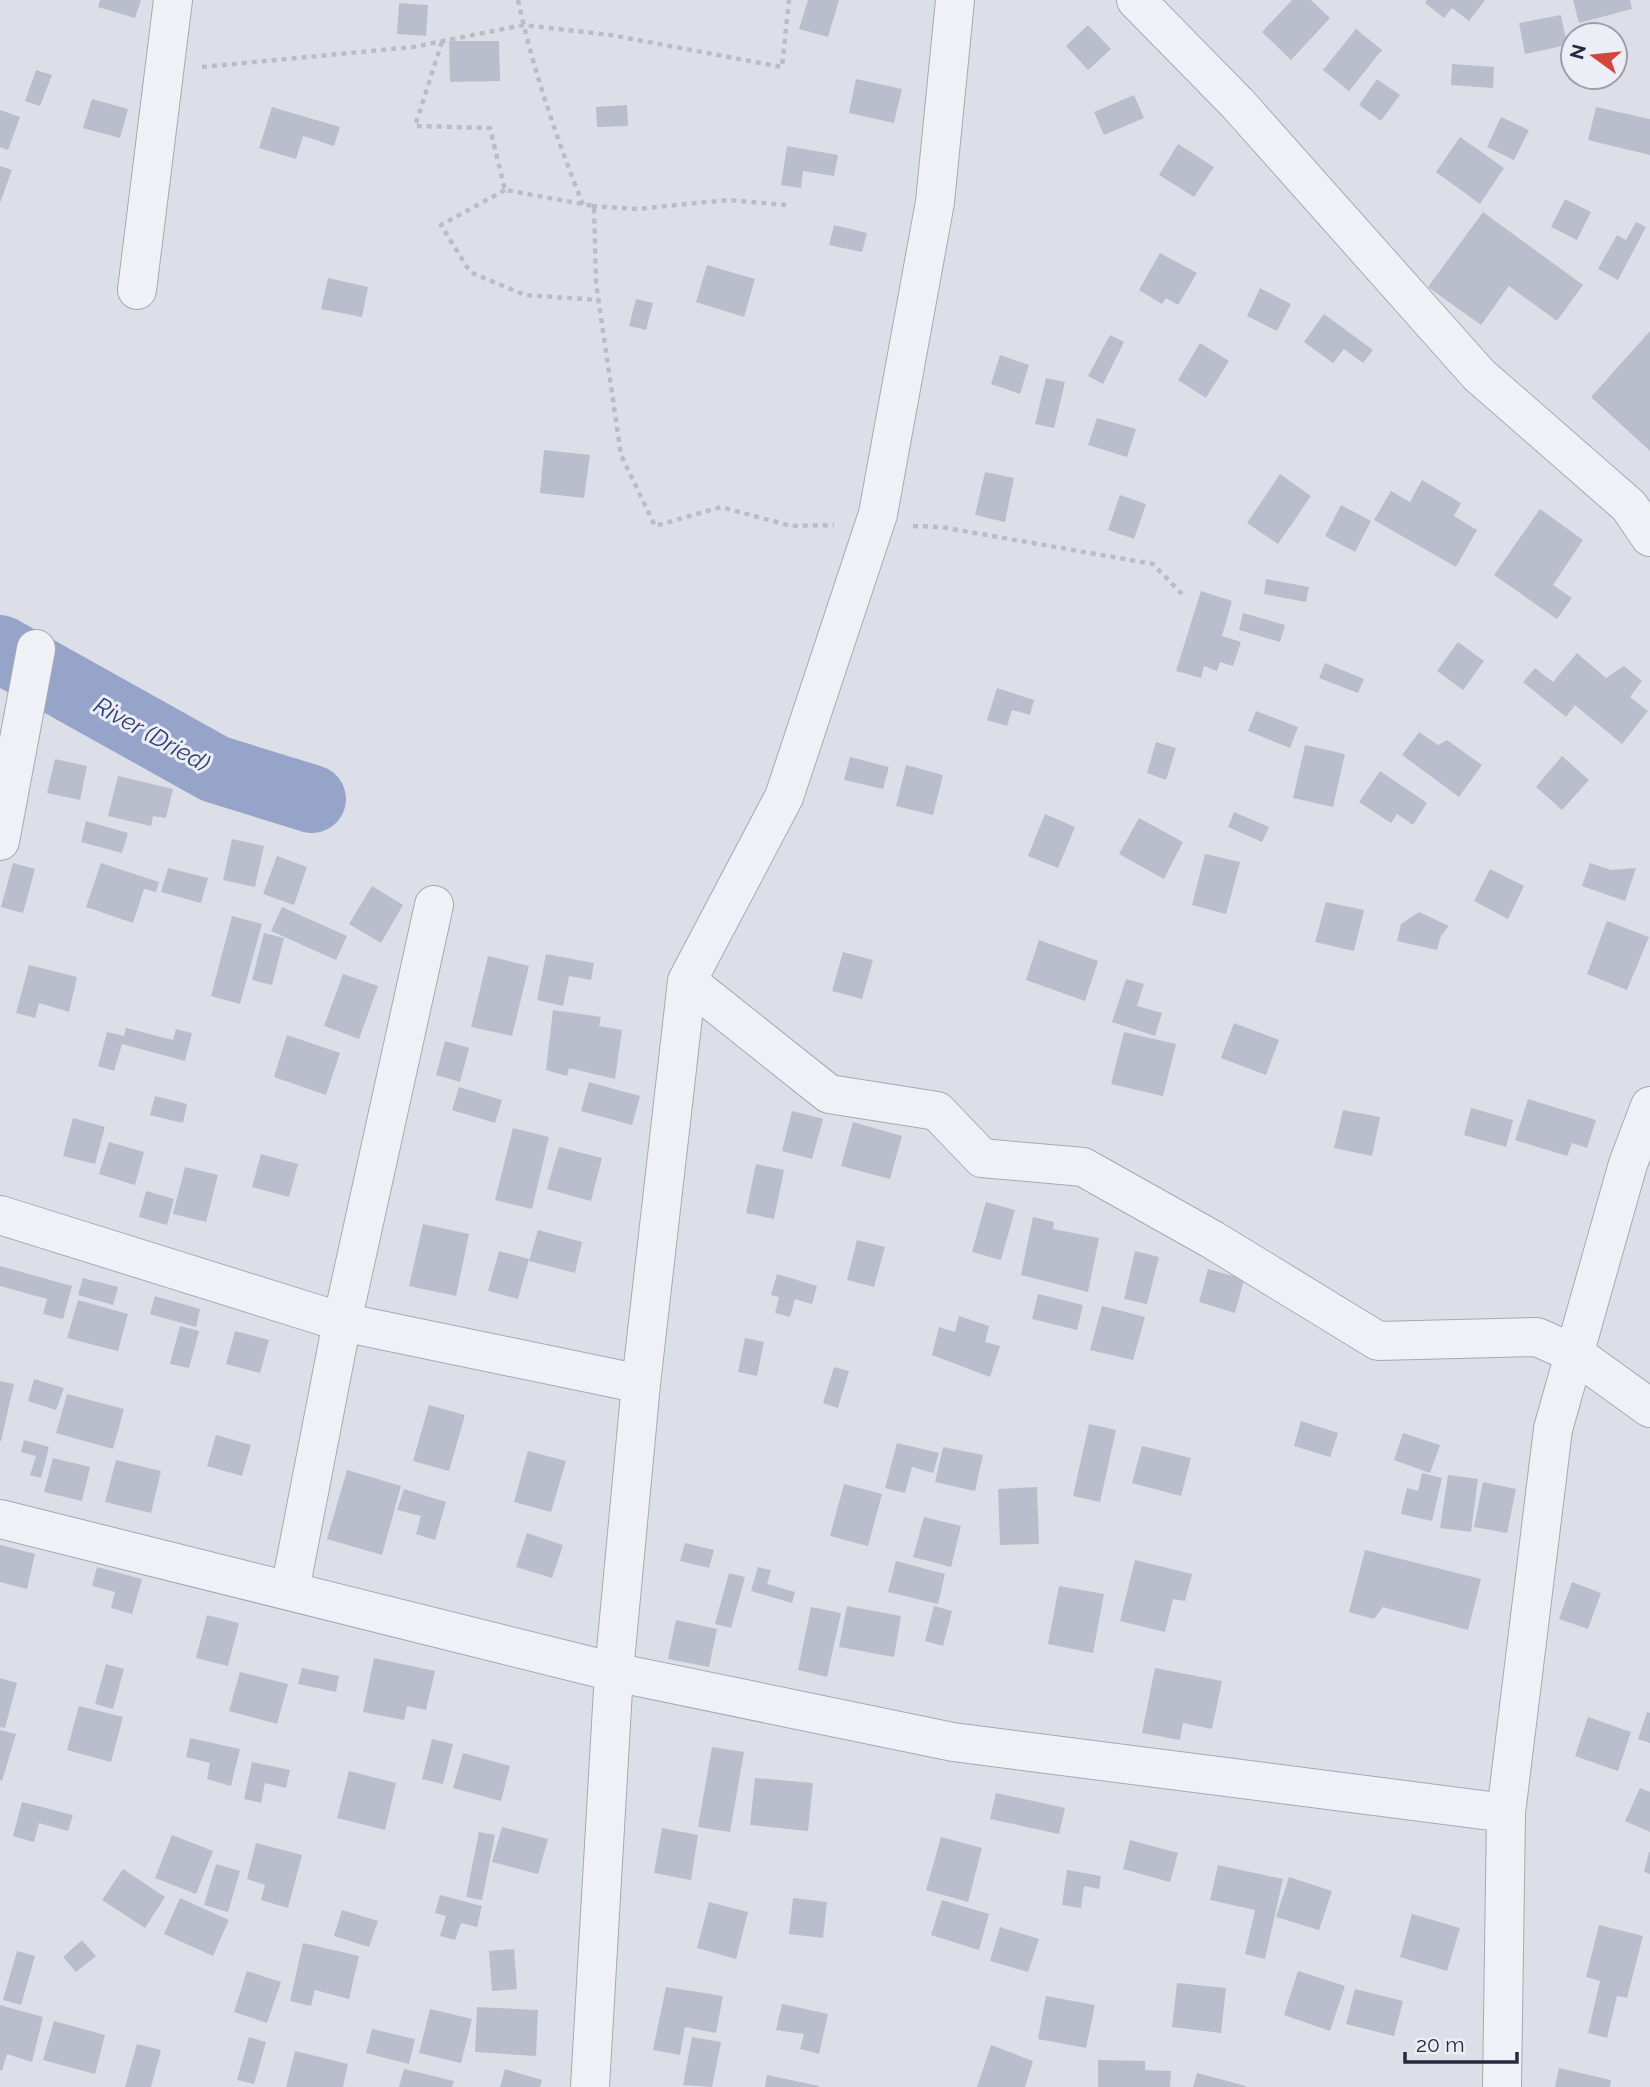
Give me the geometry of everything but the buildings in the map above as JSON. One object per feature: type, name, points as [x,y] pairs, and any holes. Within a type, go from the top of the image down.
[{"type":"street","points":[[137,290],[173,0]]},
{"type":"street","points":[[590,2087],[614,1672],[641,1384],[687,981],[784,797],[875,524],[935,202],[955,0]]},
{"type":"street","points":[[1136,0],[1238,104],[1479,375],[1629,506],[1650,537]]},
{"type":"street","points":[[0,841],[36,649]]},
{"type":"street","points":[[290,1590],[342,1321],[434,905]]},
{"type":"street","points":[[687,981],[829,1094],[937,1111],[982,1158],[1083,1167],[1213,1240],[1378,1341],[1537,1336],[1575,1354],[1650,1408]]},
{"type":"street","points":[[1502,2087],[1506,1813],[1553,1429],[1628,1164],[1650,1106]]},
{"type":"street","points":[[0,1215],[342,1321],[641,1384]]},
{"type":"street","points":[[0,1520],[614,1672],[953,1742],[1506,1813]]},
{"type":"path","points":[[518,0],[523,25],[562,151],[583,205],[637,209],[728,200],[786,205]]},
{"type":"path","points":[[163,73],[238,63],[413,47],[523,25],[611,35],[782,66],[789,0]]},
{"type":"path","points":[[443,42],[415,126],[490,128],[505,190]]},
{"type":"path","points":[[594,206],[505,190],[441,225],[470,272],[524,295],[599,300]]},
{"type":"path","points":[[594,206],[596,283],[621,455],[655,526],[721,507],[792,526],[875,524],[941,527],[1153,564],[1182,594]]},
{"type":"waterway","name":"River (Dried)","points":[[0,649],[215,769],[312,799]]}]
